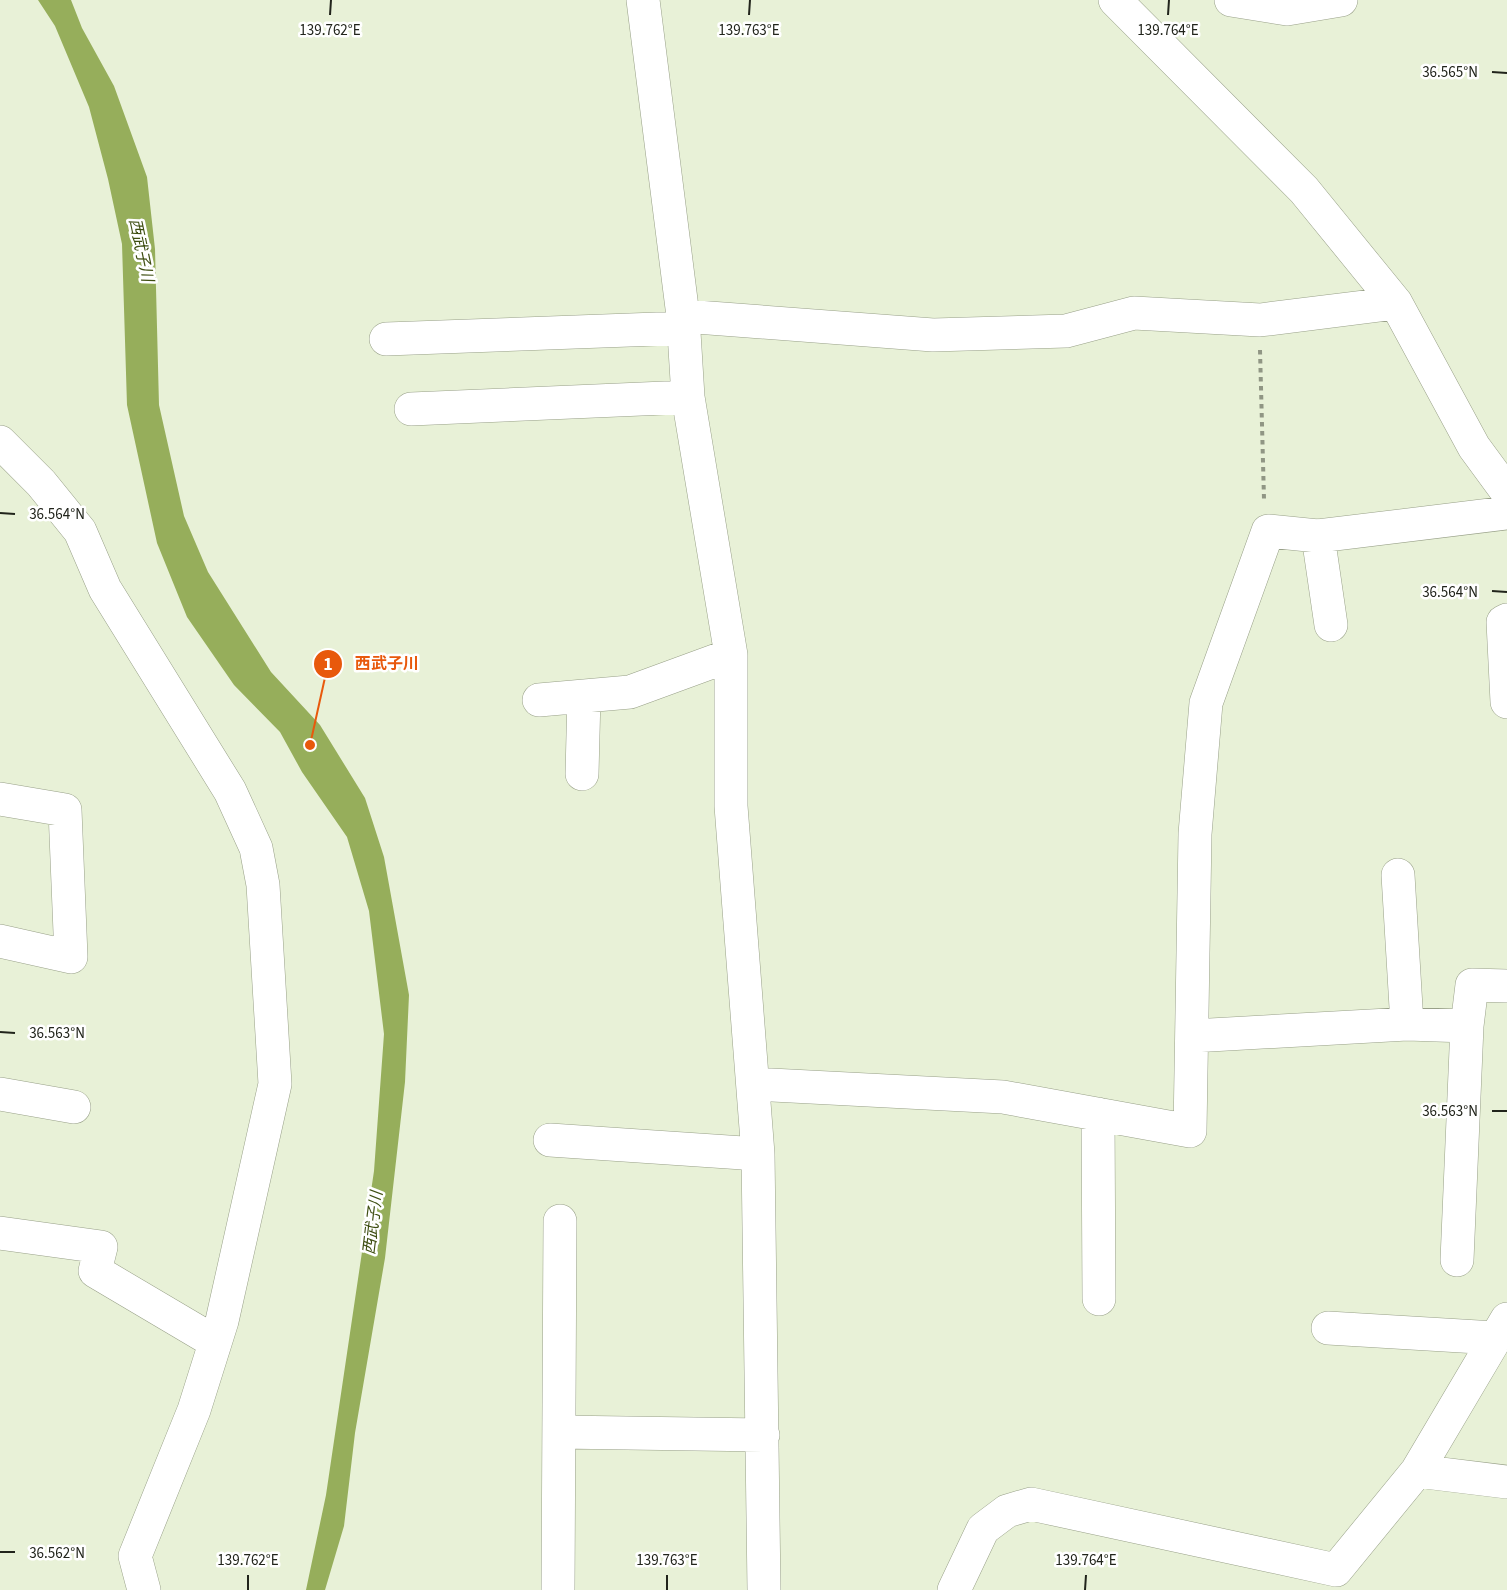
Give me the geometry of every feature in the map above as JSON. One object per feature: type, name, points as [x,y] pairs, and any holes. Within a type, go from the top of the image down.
[{"type":"street","points":[[643,0],[684,322],[688,397],[731,655],[731,806],[759,1154],[764,1590]]},
{"type":"street","points":[[1115,0],[1304,190],[1396,303],[1474,447],[1507,492]]},
{"type":"street","points":[[1231,0],[1287,9],[1341,0]]},
{"type":"street","points":[[386,339],[684,322],[933,335],[1066,331],[1134,312],[1260,320],[1396,303]]},
{"type":"street","points":[[411,409],[688,397]]},
{"type":"street","points":[[0,442],[40,483],[80,531],[105,589],[230,791],[256,848],[263,885],[275,1084],[215,1342],[194,1410],[135,1556],[144,1590]]},
{"type":"street","points":[[753,1084],[1003,1097],[1190,1131],[1195,834],[1206,703],[1268,531],[1318,536],[1507,513]]},
{"type":"street","points":[[1318,536],[1331,625]]},
{"type":"street","points":[[1507,620],[1503,622],[1507,702]]},
{"type":"street","points":[[539,700],[630,692],[731,655]]},
{"type":"street","points":[[582,774],[584,696]]},
{"type":"street","points":[[0,799],[65,810],[71,957],[0,941]]},
{"type":"street","points":[[1398,875],[1407,1024]]},
{"type":"street","points":[[1457,1260],[1467,1026],[1472,985],[1507,986]]},
{"type":"street","points":[[1192,1036],[1407,1024],[1467,1026]]},
{"type":"street","points":[[0,1094],[74,1107]]},
{"type":"street","points":[[1098,1114],[1098,1299]]},
{"type":"street","points":[[550,1140],[759,1154]]},
{"type":"street","points":[[558,1590],[560,1221]]},
{"type":"street","points":[[0,1233],[101,1248],[95,1271],[215,1342]]},
{"type":"street","points":[[1328,1328],[1501,1329]]},
{"type":"street","points":[[954,1590],[983,1529],[1007,1511],[1031,1504],[1336,1570],[1417,1471],[1501,1329]]},
{"type":"street","points":[[559,1432],[763,1435]]},
{"type":"street","points":[[1417,1471],[1507,1482]]},
{"type":"path","points":[[1260,320],[1262,481],[1268,531]]},
{"type":"water","points":[[38,0],[71,0],[82,28],[114,86],[147,177],[155,249],[159,405],[184,516],[208,572],[271,672],[320,725],[365,798],[384,857],[409,995],[405,1082],[385,1258],[355,1433],[344,1526],[325,1590],[306,1590],[326,1495],[374,1171],[384,1034],[369,911],[347,837],[302,772],[280,732],[234,685],[187,617],[157,543],[127,405],[122,244],[108,179],[89,107],[55,26]]},
{"type":"place","name":"西武子川","points":[[310,745]]}]
